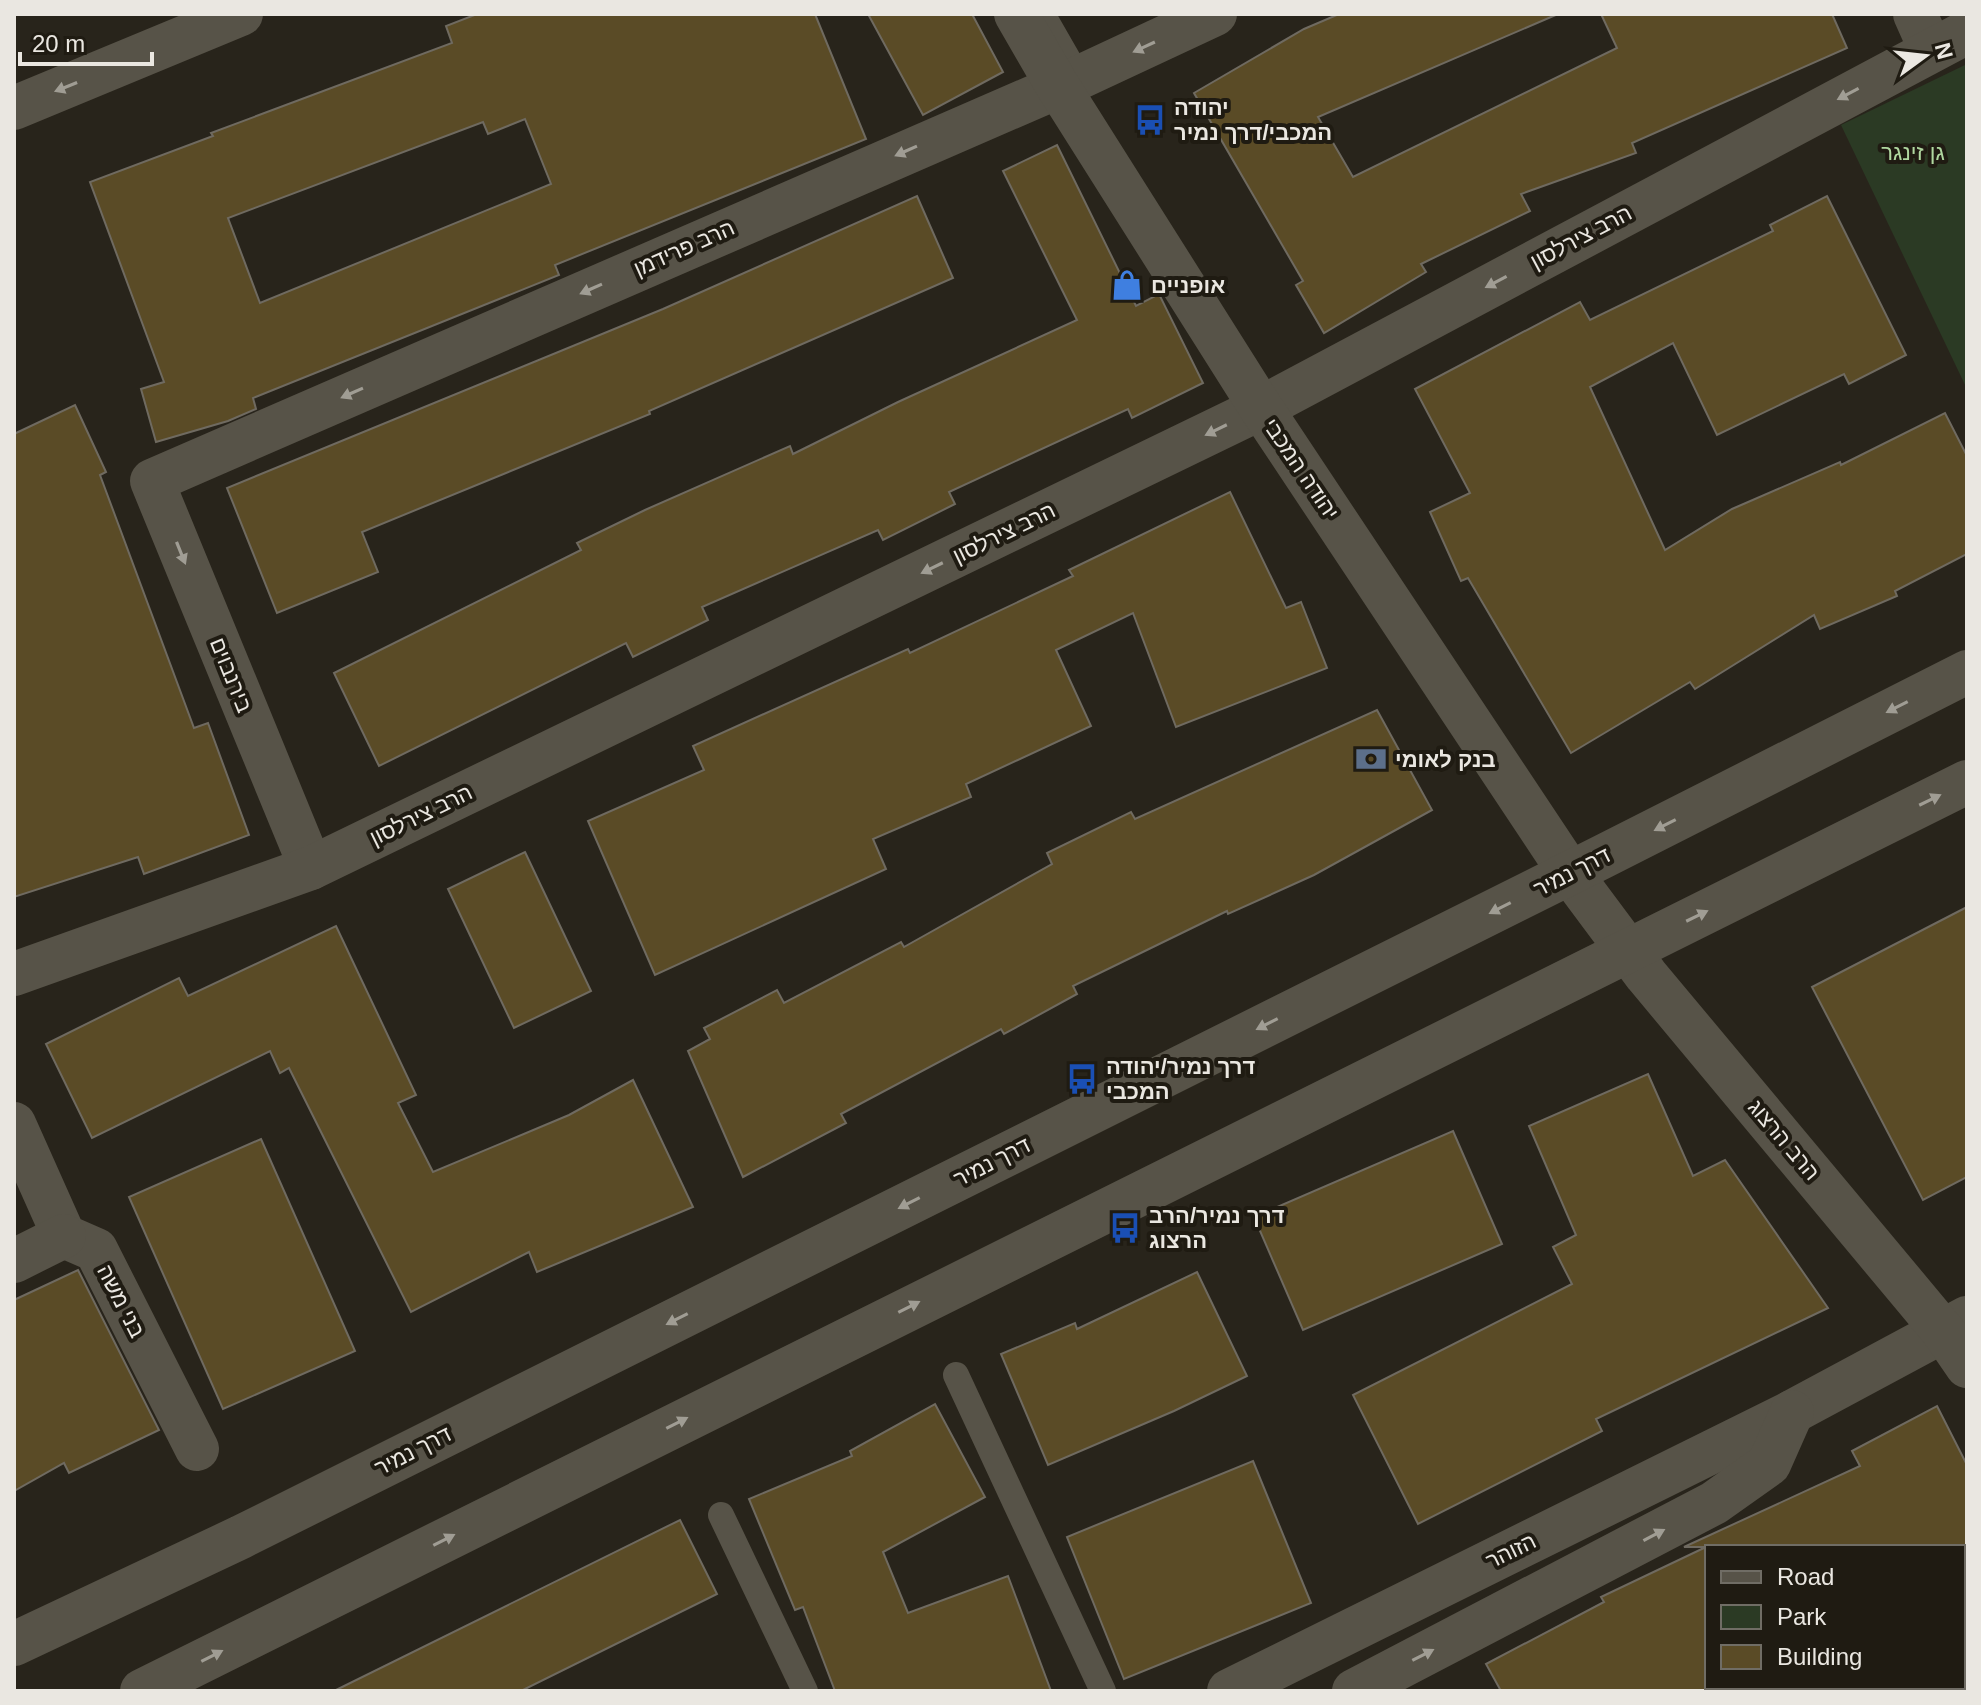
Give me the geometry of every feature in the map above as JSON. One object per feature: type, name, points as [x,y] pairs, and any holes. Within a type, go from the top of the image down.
[{"type":"street","points":[[14,108],[241,14]]},
{"type":"street","name":"יהודה המכבי","points":[[1016,14],[1067,82],[1268,404],[1585,861],[1600,915]]},
{"type":"street","name":"הרב פרידמן","points":[[152,481],[1067,82],[1215,14]]},
{"type":"street","name":"הרב צירלסון","points":[[14,974],[311,868],[1268,404],[1938,32]]},
{"type":"street","name":"בירנבוים","points":[[152,481],[311,868]]},
{"type":"street","name":"דרך נמיר","points":[[14,1644],[241,1537],[1967,672]]},
{"type":"street","points":[[142,1691],[1967,782]]},
{"type":"street","name":"הרב הרצוג","points":[[1600,915],[1628,952],[1955,1324],[1967,1366]]},
{"type":"street","points":[[14,1124],[64,1236],[14,1261]]},
{"type":"street","name":"בני משה","points":[[64,1236],[96,1250],[197,1449]]},
{"type":"street","name":"הזוהר","points":[[1229,1691],[1792,1412],[1955,1324]]},
{"type":"street","points":[[1354,1691],[1714,1503],[1769,1464],[1792,1412]]},
{"type":"lane","name":"יהודה המכבי","points":[[1042,14],[1067,82]]},
{"type":"lane","points":[[1585,861],[1628,952]]},
{"type":"lane","points":[[956,1375],[1103,1691]]},
{"type":"lane","points":[[721,1515],[805,1691]]},
{"type":"green space","name":"גן זינגר","points":[[1967,64],[1967,389],[1841,125]]},
{"type":"building","points":[[477,14],[815,14],[866,139],[555,265],[559,275],[253,398],[256,409],[228,421],[156,442],[141,389],[164,382],[90,182],[452,43],[446,26]],"holes":[[[525,119],[551,184],[260,303],[228,218],[483,122],[488,134]]]},
{"type":"building","points":[[868,14],[972,14],[1003,72],[923,115]]},
{"type":"building","points":[[1339,14],[1558,14],[1318,117],[1353,177],[1617,48],[1601,14],[1832,14],[1847,48],[1632,143],[1636,153],[1521,194],[1530,211],[1421,264],[1426,272],[1324,333],[1296,285],[1303,281],[1194,93],[1304,29]]},
{"type":"building","points":[[1057,145],[1136,306],[1159,294],[1203,383],[1132,418],[1128,409],[949,492],[955,504],[883,540],[878,530],[702,607],[708,620],[633,657],[626,643],[379,766],[334,673],[581,550],[577,543],[645,510],[790,446],[793,454],[1077,320],[1003,171]]},
{"type":"building","points":[[917,196],[953,278],[649,411],[650,414],[362,532],[378,572],[277,613],[227,488],[663,309]]},
{"type":"building","points":[[1827,196],[1906,355],[1849,384],[1844,374],[1717,435],[1673,343],[1590,387],[1665,550],[1732,509],[1840,462],[1841,465],[1945,413],[1967,456],[1967,554],[1895,591],[1897,596],[1820,629],[1814,615],[1695,689],[1690,682],[1571,753],[1468,578],[1461,581],[1430,512],[1470,493],[1415,389],[1580,302],[1590,320],[1773,231],[1770,225]]},
{"type":"building","points":[[75,405],[106,472],[100,475],[194,728],[208,723],[249,835],[144,874],[138,857],[14,897],[14,434]]},
{"type":"building","points":[[1230,492],[1286,608],[1301,602],[1327,668],[1176,727],[1133,613],[1056,650],[1091,726],[966,784],[971,797],[873,839],[886,869],[655,975],[588,821],[704,770],[693,746],[908,649],[910,653],[1073,576],[1069,570]]},
{"type":"building","points":[[1377,710],[1432,810],[1314,875],[1228,914],[1227,911],[1073,986],[1077,994],[1004,1034],[1001,1029],[841,1114],[846,1123],[743,1177],[688,1051],[710,1039],[704,1028],[777,990],[784,1003],[901,942],[904,947],[1052,864],[1047,853],[1131,812],[1135,819]]},
{"type":"building","points":[[525,852],[591,991],[514,1028],[448,889]]},
{"type":"building","points":[[1967,907],[1967,1177],[1923,1200],[1812,987]]},
{"type":"building","points":[[336,926],[416,1095],[398,1103],[433,1172],[569,1115],[633,1080],[693,1207],[537,1272],[529,1252],[411,1312],[289,1068],[280,1073],[270,1051],[92,1138],[46,1044],[179,978],[188,996]]},
{"type":"building","points":[[1648,1074],[1693,1176],[1725,1160],[1828,1308],[1596,1419],[1602,1431],[1418,1524],[1353,1395],[1572,1284],[1553,1247],[1576,1235],[1529,1126]]},
{"type":"building","points":[[1453,1131],[1502,1244],[1303,1330],[1254,1217]]},
{"type":"building","points":[[261,1139],[355,1351],[223,1409],[129,1197]]},
{"type":"building","points":[[78,1270],[159,1430],[69,1473],[64,1463],[14,1491],[14,1300]]},
{"type":"building","points":[[1197,1272],[1247,1376],[1048,1465],[1001,1354],[1075,1323],[1077,1329]]},
{"type":"building","points":[[935,1404],[985,1497],[883,1552],[908,1613],[1008,1576],[1051,1691],[835,1691],[803,1607],[795,1610],[749,1499],[852,1456],[850,1451]]},
{"type":"building","points":[[1937,1406],[1967,1465],[1967,1547],[1684,1547],[1860,1466],[1852,1451]]},
{"type":"building","points":[[1253,1461],[1311,1603],[1124,1679],[1067,1537]]},
{"type":"building","points":[[680,1520],[717,1594],[521,1691],[334,1691]]},
{"type":"building","points":[[1705,1547],[1707,1691],[1501,1691],[1486,1664],[1604,1602],[1601,1597]]},
{"type":"place","name":"יהודה המכבי/דרך נמיר","points":[[1150,120]]},
{"type":"place","name":"אופניים","points":[[1127,285]]},
{"type":"place","name":"בנק לאומי","points":[[1371,759]]},
{"type":"place","name":"דרך נמיר/יהודה המכבי","points":[[1082,1079]]},
{"type":"place","name":"דרך נמיר/הרב הרצוג","points":[[1125,1228]]}]
